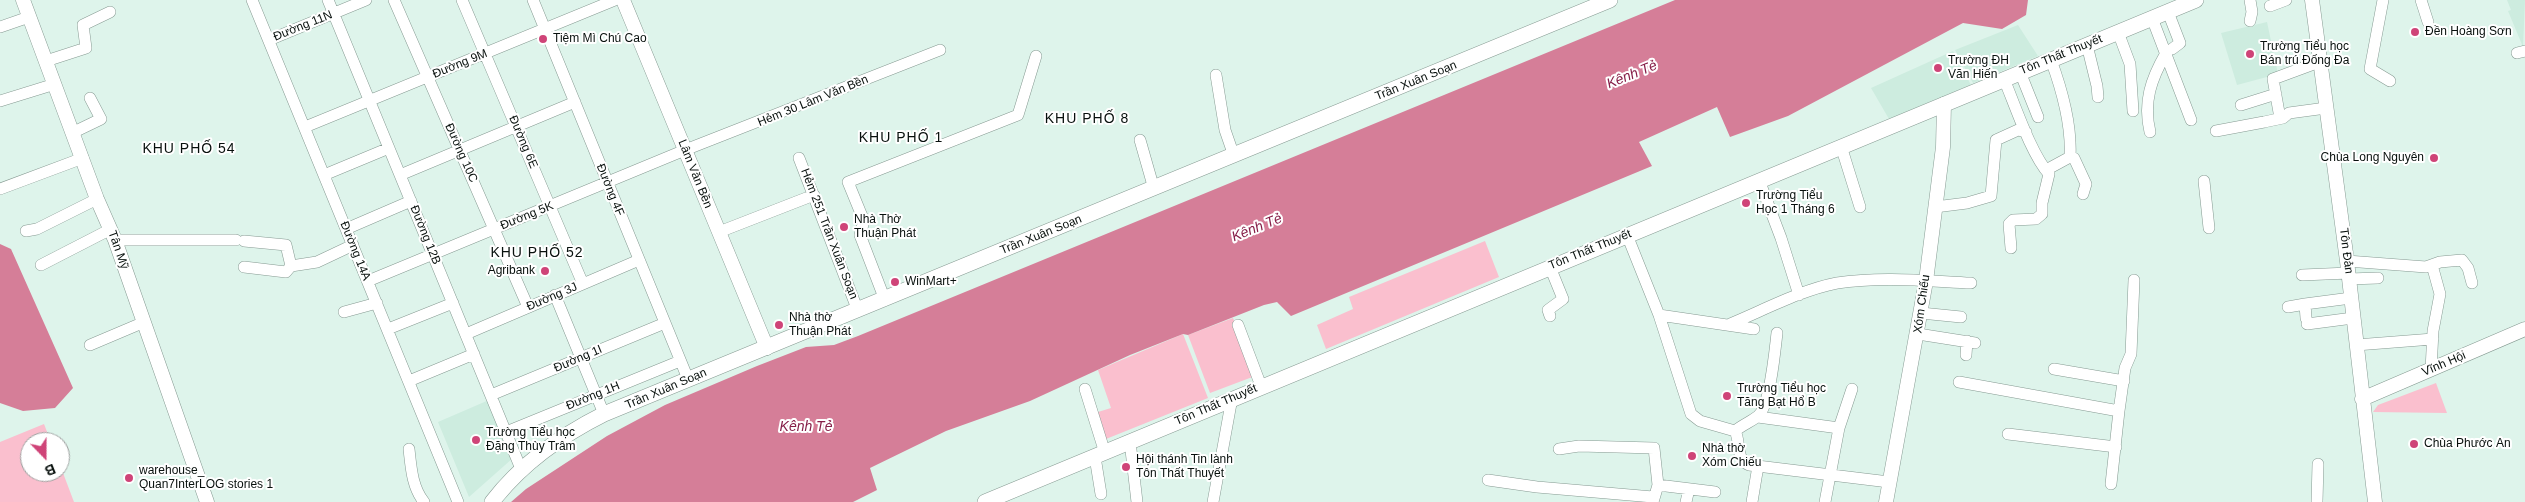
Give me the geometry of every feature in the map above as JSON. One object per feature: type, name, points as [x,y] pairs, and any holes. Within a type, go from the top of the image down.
[{"type":"main road","name":"Trần Xuân Soạn","points":[[492,502],[521,469],[558,440],[604,414],[885,300],[1610,0]]},
{"type":"main road","name":"Tôn Thất Thuyết","points":[[984,502],[2196,0]]},
{"type":"street","name":"Tân Mỹ","points":[[23,0],[74,132],[97,199],[113,235],[142,323],[207,502]]},
{"type":"street","name":"Đường 14A","points":[[252,0],[458,502]]},
{"type":"street","name":"Đường 12B","points":[[328,0],[521,469]]},
{"type":"street","name":"Đường 11N","points":[[269,40],[366,0]]},
{"type":"street","name":"Đường 10C","points":[[394,0],[528,307]]},
{"type":"street","name":"Đường 6E","points":[[462,0],[583,284]]},
{"type":"street","name":"Đường 4F","points":[[533,0],[688,379]]},
{"type":"street","name":"Đường 9M","points":[[305,127],[615,0]]},
{"type":"street","name":"Lâm Văn Bền","points":[[623,0],[767,348]]},
{"type":"street","points":[[2250,0],[2252,12],[2250,21]]},
{"type":"street","points":[[2270,6],[2286,0]]},
{"type":"street","name":"Tôn Đản","points":[[2312,0],[2348,271],[2375,502]]},
{"type":"street","points":[[2383,0],[2370,69],[2390,81]]},
{"type":"street","points":[[2421,0],[2428,22]]},
{"type":"street","points":[[46,61],[86,48],[83,25],[110,12]]},
{"type":"street","points":[[2150,132],[2147,116],[2148,93],[2169,51],[2180,43],[2168,12]]},
{"type":"street","points":[[0,27],[29,17]]},
{"type":"street","points":[[2152,18],[2169,51],[2191,120]]},
{"type":"street","points":[[2118,32],[2130,64],[2133,111]]},
{"type":"street","points":[[2087,45],[2098,98]]},
{"type":"street","name":"Hẻm 30 Lâm Văn Bền","points":[[685,150],[940,50]]},
{"type":"street","points":[[885,300],[860,235],[864,221],[848,182],[1018,115],[1036,56]]},
{"type":"street","points":[[2051,60],[2062,90],[2071,143],[2070,157]]},
{"type":"street","points":[[2280,118],[2273,79],[2319,62]]},
{"type":"street","points":[[2020,72],[2038,117]]},
{"type":"street","points":[[1216,75],[1225,130],[1234,156]]},
{"type":"street","points":[[2004,79],[2026,132],[2050,174],[2042,203],[2042,214],[2036,219],[2012,220],[2009,224],[2011,248]]},
{"type":"street","points":[[0,101],[55,84]]},
{"type":"street","points":[[2241,105],[2276,94]]},
{"type":"street","points":[[74,132],[101,119],[90,98]]},
{"type":"street","points":[[400,175],[575,102]]},
{"type":"street","name":"Xóm Chiếu","points":[[1886,502],[1918,334],[1926,281],[1943,147],[1944,104]]},
{"type":"street","points":[[2216,131],[2280,118],[2289,113],[2326,108]]},
{"type":"street","points":[[1935,207],[1967,203],[1991,196],[1996,140],[2018,130],[2026,132]]},
{"type":"street","points":[[1140,140],[1154,189]]},
{"type":"street","points":[[1841,146],[1860,207]]},
{"type":"street","points":[[324,175],[389,148]]},
{"type":"street","name":"Đường 5K","points":[[368,281],[685,150]]},
{"type":"street","points":[[2046,170],[2070,157]]},
{"type":"street","points":[[2070,157],[2074,158],[2086,184],[2083,194]]},
{"type":"street","points":[[0,189],[83,158]]},
{"type":"street","name":"Hẻm 251 Trần Xuân Soạn","points":[[799,158],[858,310]]},
{"type":"street","points":[[1759,180],[1781,238],[1798,296]]},
{"type":"street","points":[[2204,181],[2209,228]]},
{"type":"street","points":[[719,232],[814,195]]},
{"type":"street","points":[[26,231],[37,228],[97,199]]},
{"type":"street","points":[[346,229],[411,202]]},
{"type":"street","points":[[41,265],[113,235],[286,245],[292,266]]},
{"type":"street","points":[[1627,235],[1659,315],[1691,414],[1700,421],[1735,430]]},
{"type":"street","points":[[244,267],[286,272],[292,266],[317,262],[353,245]]},
{"type":"street","name":"Đường 3J","points":[[466,334],[639,260]]},
{"type":"street","points":[[2302,275],[2426,267],[2462,260],[2468,268],[2472,283]]},
{"type":"street","points":[[2431,370],[2433,339],[2440,294],[2432,265]]},
{"type":"street","points":[[1550,267],[1563,299],[1548,310],[1550,316]]},
{"type":"street","points":[[2348,271],[2378,278]]},
{"type":"street","points":[[1730,324],[1798,296],[1839,283],[1865,280],[1971,284]]},
{"type":"street","points":[[2110,484],[2119,411],[2131,354],[2134,280]]},
{"type":"street","points":[[555,295],[604,414]]},
{"type":"street","points":[[2288,307],[2351,298]]},
{"type":"street","points":[[344,312],[377,303]]},
{"type":"street","points":[[388,329],[453,303]]},
{"type":"street","points":[[2305,304],[2306,321],[2353,318]]},
{"type":"street","points":[[1921,313],[1961,316]]},
{"type":"street","points":[[1659,315],[1754,328]]},
{"type":"street","points":[[90,345],[142,323]]},
{"type":"street","name":"Đường 1I","points":[[491,395],[665,324]]},
{"type":"street","points":[[1238,325],[1261,386]]},
{"type":"street","name":"Vĩnh Hội","points":[[2362,399],[2525,329]]},
{"type":"street","points":[[1758,417],[1763,409],[1769,387],[1777,333]]},
{"type":"street","points":[[1918,334],[1971,342],[1966,354]]},
{"type":"street","points":[[2356,345],[2433,339]]},
{"type":"street","points":[[409,381],[474,354]]},
{"type":"street","name":"Đường 1H","points":[[506,432],[680,361]]},
{"type":"street","points":[[2054,369],[2124,381]]},
{"type":"street","points":[[1959,382],[2119,411]]},
{"type":"street","points":[[1086,389],[1100,455],[1101,494]]},
{"type":"street","points":[[1825,502],[1839,428],[1852,389]]},
{"type":"street","points":[[1205,502],[1229,399]]},
{"type":"street","points":[[1213,502],[1229,399]]},
{"type":"street","points":[[1735,430],[1746,421],[1758,417],[1839,428]]},
{"type":"street","points":[[1735,430],[1739,440],[1739,454],[1744,463],[1829,476],[1889,482]]},
{"type":"street","points":[[2008,434],[2116,447]]},
{"type":"street","points":[[1128,443],[1132,458],[1137,502]]},
{"type":"street","points":[[1488,480],[1537,488],[1653,499],[1658,485],[1654,448],[1580,446],[1559,449]]},
{"type":"street","points":[[409,449],[412,478],[419,496],[424,502]]},
{"type":"street","points":[[2317,502],[2318,464]]},
{"type":"street","points":[[1752,502],[1758,466]]},
{"type":"street","points":[[1658,485],[1715,492]]},
{"type":"street","points":[[1686,502],[1689,489]]},
{"type":"shaded area","points":[[2507,0],[2525,0],[2523,47],[2508,11],[2511,10]]},
{"type":"shaded area","name":"Trường Tiểu học Bán trú Đống Đa","points":[[2267,22],[2278,74],[2237,85],[2221,33]]},
{"type":"shaded area","points":[[2018,25],[2038,56],[1973,83],[1955,50]]},
{"type":"shaded area","name":"Trường ĐH Văn Hiến","points":[[1953,51],[1971,85],[1889,119],[1871,88]]},
{"type":"shaded area","points":[[1485,241],[1499,277],[1326,349],[1317,325],[1353,309],[1349,297]]},
{"type":"shaded area","points":[[1233,318],[1255,376],[1210,393],[1188,335]]},
{"type":"shaded area","points":[[1183,334],[1208,398],[1106,439],[1098,412],[1111,408],[1098,370]]},
{"type":"shaded area","points":[[2436,383],[2447,413],[2373,412],[2378,405]]},
{"type":"shaded area","name":"Trường Tiểu học Đặng Thùy Trâm","points":[[489,400],[513,458],[469,497],[438,422]]},
{"type":"shaded area","points":[[44,424],[47,432],[24,432]]},
{"type":"shaded area","points":[[20,434],[20,482],[66,482],[74,502],[0,502],[0,442]]},
{"type":"water","name":"Kênh Tẻ","points":[[1675,0],[2028,0],[2026,15],[2002,29],[1963,23],[1788,116],[1730,137],[1717,107],[1639,142],[1652,166],[1291,316],[1277,302],[1264,305],[1188,335],[1183,334],[1130,355],[1030,401],[946,431],[870,468],[877,490],[853,502],[511,502],[526,489],[607,436],[665,405],[806,347],[834,345],[858,336]]},
{"type":"water","points":[[0,244],[11,249],[73,388],[55,408],[23,411],[0,403]]},
{"type":"place","name":"Đền Hoàng Sơn","points":[[2415,32]]},
{"type":"place","name":"Tiệm Mì Chú Cao","points":[[543,39]]},
{"type":"place","name":"Trường Tiểu học Bán trú Đống Đa","points":[[2250,54]]},
{"type":"place","name":"Trường ĐH Văn Hiến","points":[[1938,68]]},
{"type":"place","name":"Chùa Long Nguyên","points":[[2434,158]]},
{"type":"place","name":"Trường Tiểu Học 1 Tháng 6","points":[[1746,203]]},
{"type":"place","name":"Nhà Thờ Thuận Phát","points":[[844,227]]},
{"type":"place","name":"Agribank","points":[[545,271]]},
{"type":"place","name":"WinMart+","points":[[895,282]]},
{"type":"place","name":"Nhà thờ Thuận Phát","points":[[779,325]]},
{"type":"place","name":"Trường Tiểu học Tăng Bạt Hổ B","points":[[1727,396]]},
{"type":"place","name":"Trường Tiểu học Đặng Thùy Trâm","points":[[476,440]]},
{"type":"place","name":"Chùa Phước An","points":[[2414,444]]},
{"type":"place","name":"Nhà thờ Xóm Chiếu","points":[[1692,456]]},
{"type":"place","name":"Hội thánh Tin lành Tôn Thất Thuyết","points":[[1126,467]]},
{"type":"place","name":"warehouse_ Quan7InterLOG stories 1","points":[[129,478]]},
{"type":"district","name":"KHU PHỐ 8","points":[[1087,119]]},
{"type":"district","name":"KHU PHỐ 1","points":[[901,138]]},
{"type":"district","name":"KHU PHỐ 54","points":[[189,149]]},
{"type":"district","name":"KHU PHỐ 52","points":[[537,253]]}]
